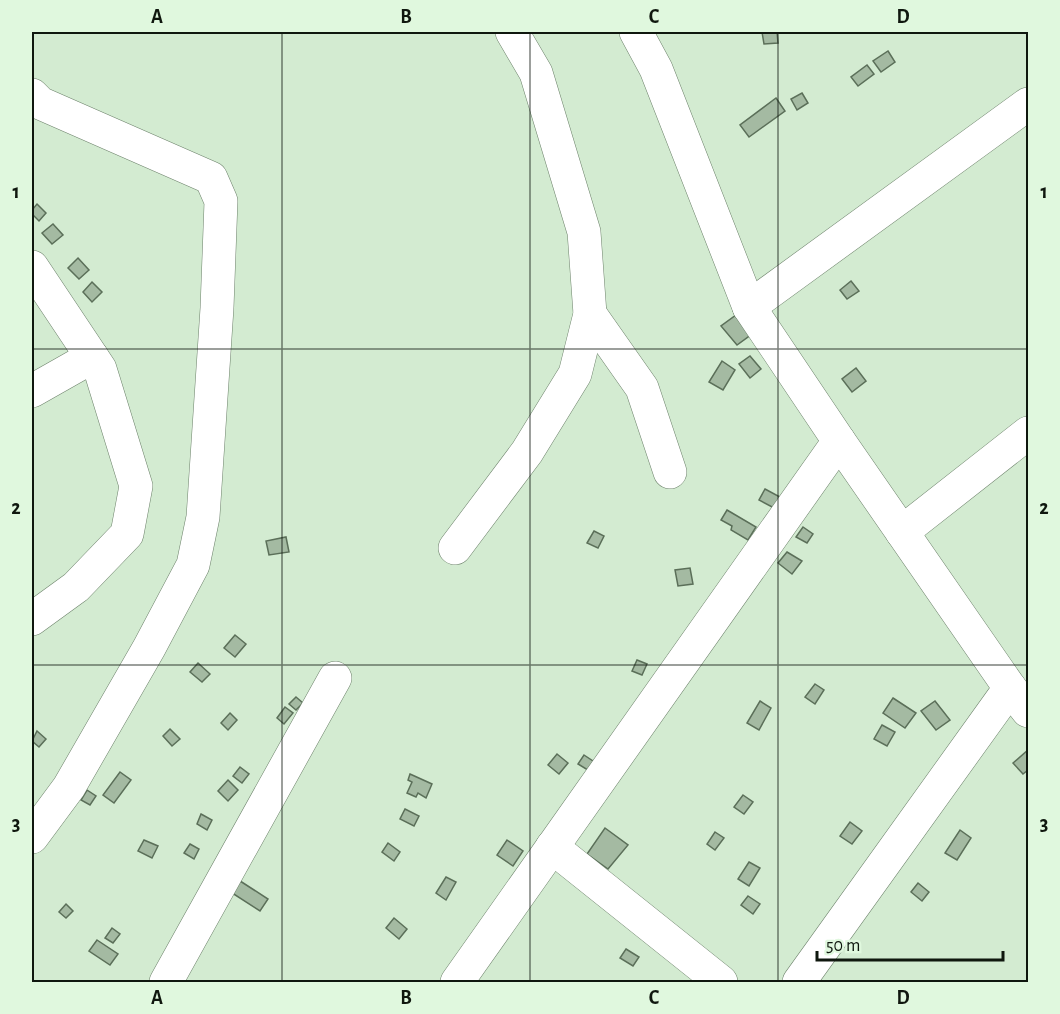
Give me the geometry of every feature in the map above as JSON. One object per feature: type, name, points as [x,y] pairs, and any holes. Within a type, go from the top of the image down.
[{"type":"street","points":[[455,548],[526,452],[575,374],[590,314],[584,231],[536,73],[512,32]]},
{"type":"street","points":[[644,35],[749,307],[838,441],[1019,700],[799,982]]},
{"type":"street","points":[[32,96],[40,103],[211,178],[221,201],[217,308],[203,517],[193,565],[149,648],[69,787],[32,837]]},
{"type":"street","points":[[749,307],[1029,104]]},
{"type":"street","points":[[32,267],[100,369],[136,486],[127,534],[76,587],[32,619]]},
{"type":"street","points":[[590,314],[642,388],[670,472]]},
{"type":"street","points":[[32,391],[92,357]]},
{"type":"street","points":[[902,532],[1029,433]]},
{"type":"street","points":[[457,982],[838,441]]},
{"type":"street","points":[[166,982],[335,678]]},
{"type":"street","points":[[552,848],[721,982]]},
{"type":"building","points":[[762,32],[777,32],[778,43],[764,44]]},
{"type":"building","points":[[888,51],[895,62],[881,72],[873,61]]},
{"type":"building","points":[[867,65],[874,74],[858,86],[851,77]]},
{"type":"building","points":[[802,93],[808,103],[797,110],[791,99]]},
{"type":"building","points":[[776,98],[785,111],[749,137],[740,125]]},
{"type":"building","points":[[37,204],[46,213],[39,221],[32,214]]},
{"type":"building","points":[[53,224],[63,235],[52,244],[42,233]]},
{"type":"building","points":[[78,258],[89,270],[79,279],[68,268]]},
{"type":"building","points":[[851,281],[859,291],[847,299],[840,290]]},
{"type":"building","points":[[92,282],[102,292],[92,302],[83,292]]},
{"type":"building","points":[[736,315],[752,334],[737,345],[721,326]]},
{"type":"building","points":[[750,356],[761,369],[750,378],[739,364]]},
{"type":"building","points":[[722,361],[735,370],[723,390],[709,382]]},
{"type":"building","points":[[856,368],[866,381],[852,392],[842,379]]},
{"type":"building","points":[[765,489],[780,497],[774,508],[759,500]]},
{"type":"building","points":[[727,510],[756,527],[748,540],[731,530],[732,526],[721,520]]},
{"type":"building","points":[[803,527],[813,534],[807,543],[796,537]]},
{"type":"building","points":[[594,531],[604,536],[598,548],[587,543]]},
{"type":"building","points":[[286,537],[289,552],[269,555],[266,541]]},
{"type":"building","points":[[787,552],[802,561],[792,574],[778,563]]},
{"type":"building","points":[[690,568],[693,584],[678,586],[675,570]]},
{"type":"building","points":[[235,635],[246,644],[235,657],[224,648]]},
{"type":"building","points":[[637,660],[647,664],[642,675],[632,671]]},
{"type":"building","points":[[198,663],[210,674],[202,682],[190,672]]},
{"type":"building","points":[[815,684],[824,690],[815,704],[805,697]]},
{"type":"building","points":[[296,697],[303,703],[296,710],[289,704]]},
{"type":"building","points":[[893,698],[916,713],[905,728],[883,713]]},
{"type":"building","points":[[760,701],[771,708],[759,730],[747,723]]},
{"type":"building","points":[[935,701],[950,720],[936,730],[921,711]]},
{"type":"building","points":[[285,707],[293,713],[284,724],[277,718]]},
{"type":"building","points":[[230,713],[237,720],[228,730],[221,723]]},
{"type":"building","points":[[882,725],[895,732],[887,746],[874,739]]},
{"type":"building","points":[[170,729],[180,739],[172,746],[163,736]]},
{"type":"building","points":[[37,731],[46,739],[39,747],[32,741]]},
{"type":"building","points":[[1028,750],[1028,770],[1023,774],[1013,763]]},
{"type":"building","points":[[557,754],[568,763],[559,774],[548,765]]},
{"type":"building","points":[[584,755],[596,763],[591,772],[578,764]]},
{"type":"building","points":[[240,767],[249,774],[242,783],[233,776]]},
{"type":"building","points":[[120,772],[131,780],[114,803],[103,795]]},
{"type":"building","points":[[410,774],[432,784],[426,798],[418,793],[416,797],[407,793],[412,782],[408,780]]},
{"type":"building","points":[[228,780],[238,790],[228,801],[218,791]]},
{"type":"building","points":[[87,790],[96,796],[90,805],[81,800]]},
{"type":"building","points":[[743,795],[753,802],[744,814],[734,807]]},
{"type":"building","points":[[405,809],[419,816],[414,826],[400,819]]},
{"type":"building","points":[[201,814],[212,820],[207,830],[197,824]]},
{"type":"building","points":[[850,822],[862,831],[852,844],[840,836]]},
{"type":"building","points":[[605,828],[628,845],[608,869],[587,854]]},
{"type":"building","points":[[960,830],[971,838],[957,860],[945,853]]},
{"type":"building","points":[[715,832],[724,838],[715,850],[707,844]]},
{"type":"building","points":[[144,840],[158,846],[152,858],[138,851]]},
{"type":"building","points":[[507,840],[523,851],[513,866],[497,855]]},
{"type":"building","points":[[388,843],[400,852],[394,861],[382,852]]},
{"type":"building","points":[[190,844],[199,849],[194,859],[184,853]]},
{"type":"building","points":[[749,862],[760,868],[749,886],[738,879]]},
{"type":"building","points":[[446,877],[456,882],[446,900],[436,893]]},
{"type":"building","points":[[237,879],[268,899],[260,911],[229,891]]},
{"type":"building","points":[[918,883],[929,892],[922,901],[911,892]]},
{"type":"building","points":[[748,896],[760,904],[753,914],[741,905]]},
{"type":"building","points":[[66,904],[73,911],[66,918],[59,912]]},
{"type":"building","points":[[394,918],[407,929],[399,939],[386,928]]},
{"type":"building","points":[[112,928],[120,934],[113,943],[105,938]]},
{"type":"building","points":[[97,940],[118,954],[110,965],[89,951]]},
{"type":"building","points":[[626,949],[639,957],[633,966],[620,958]]}]
